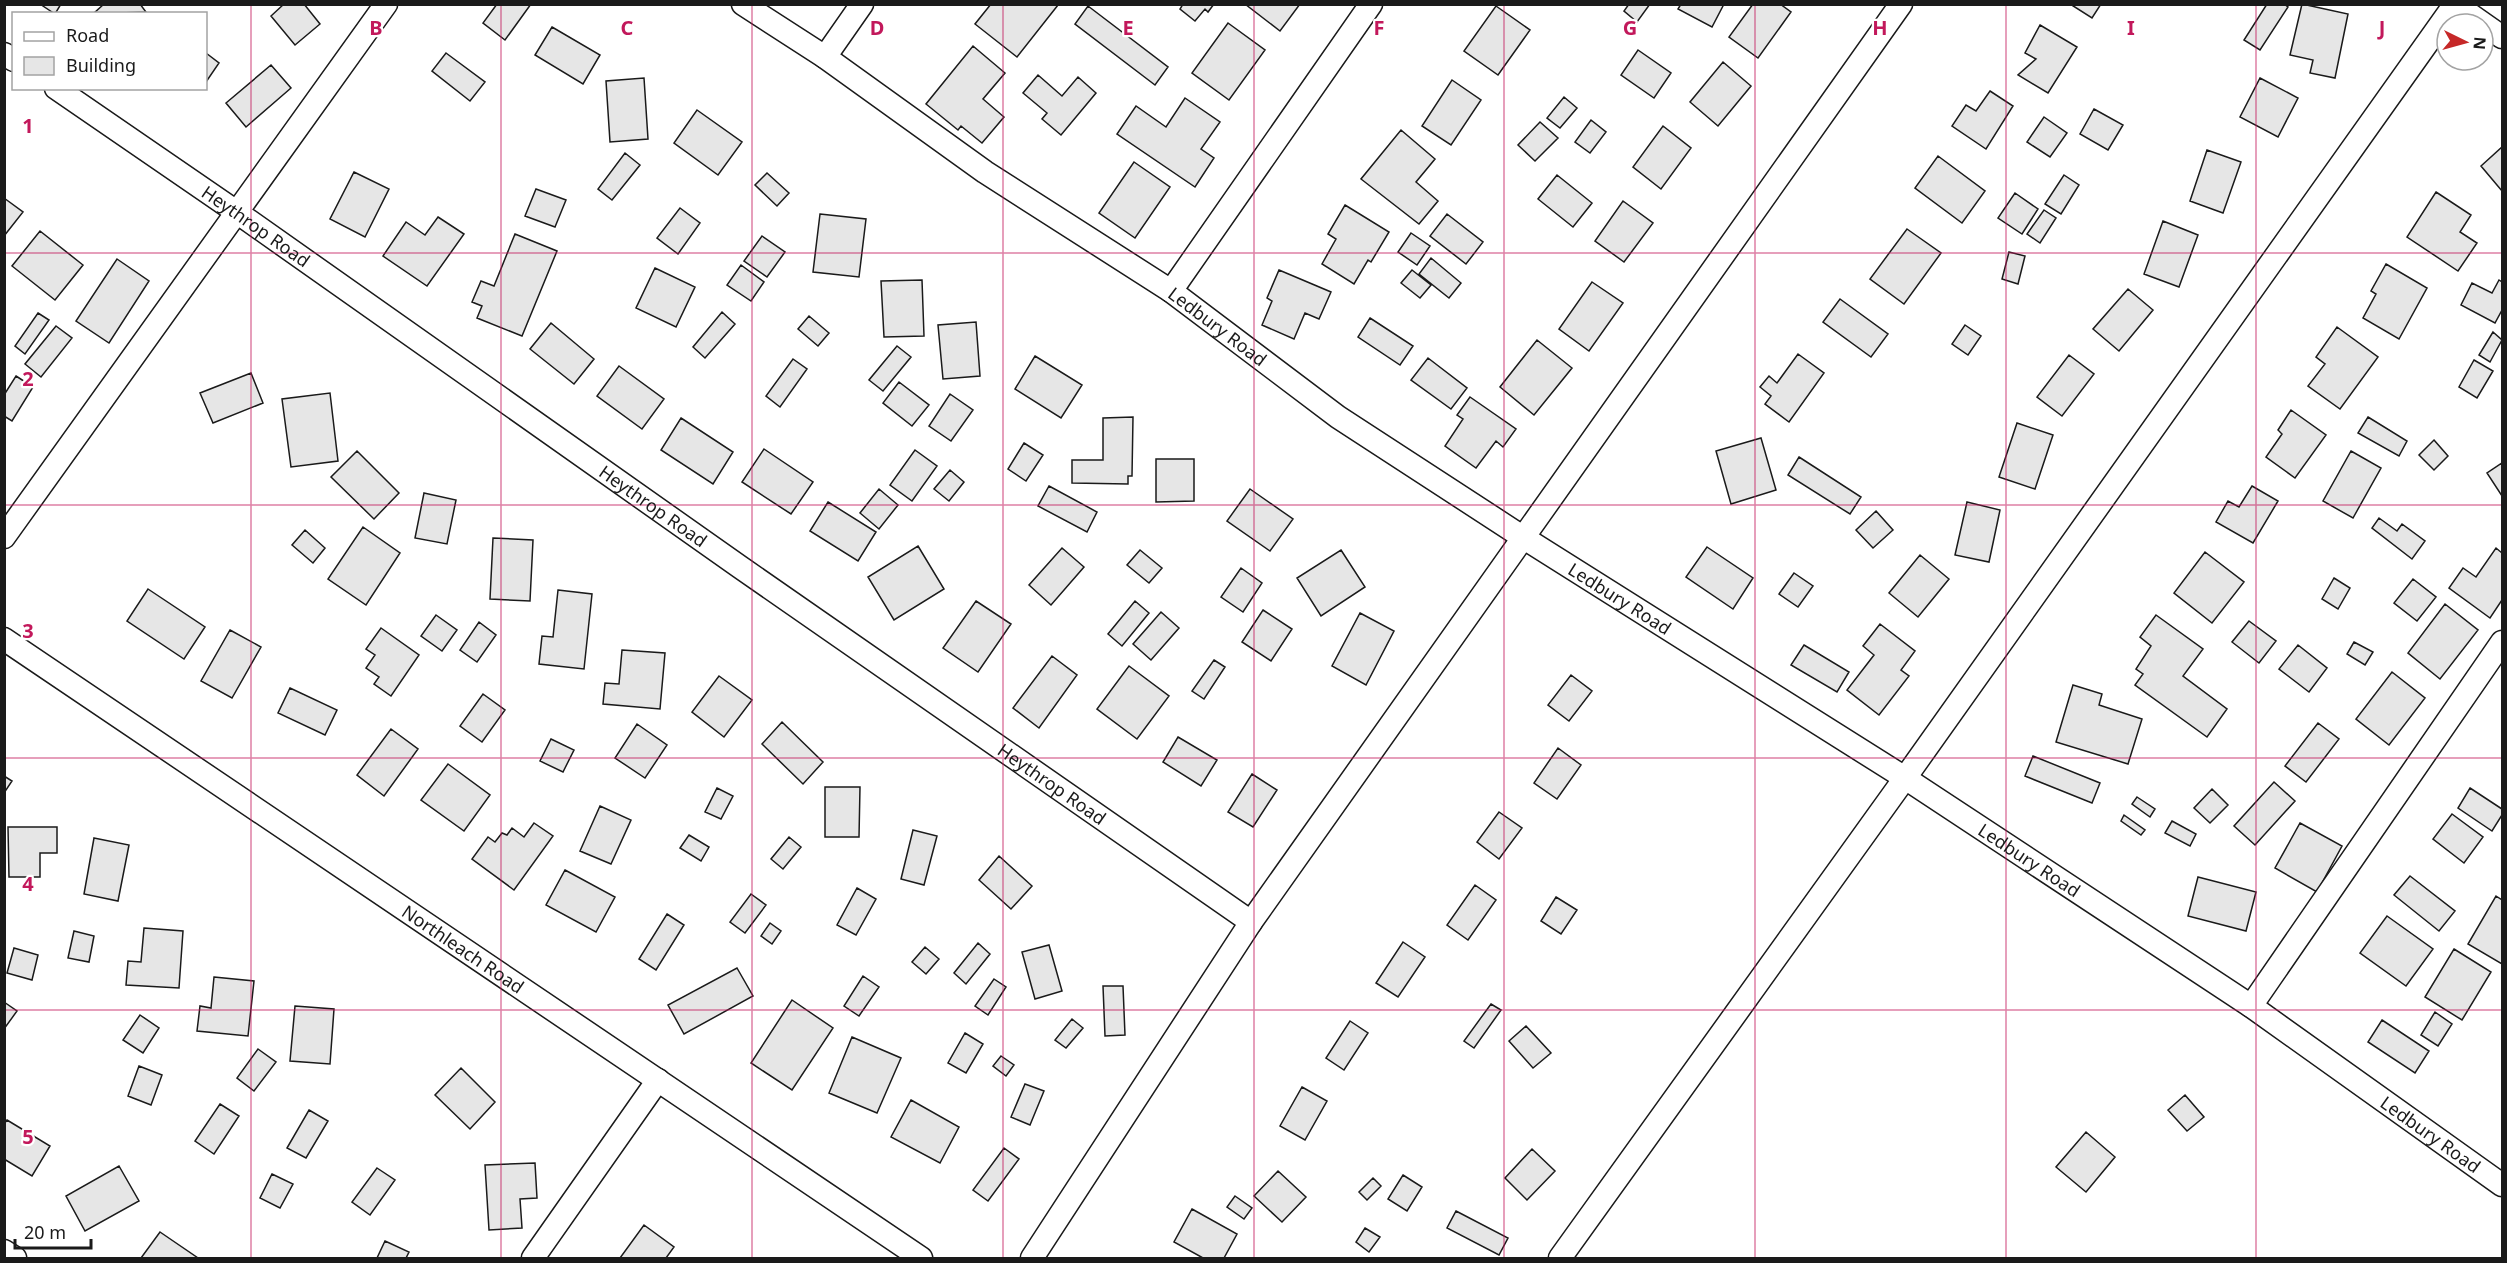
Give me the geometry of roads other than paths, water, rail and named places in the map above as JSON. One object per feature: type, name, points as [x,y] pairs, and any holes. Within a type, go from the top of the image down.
[{"type":"street","points":[[4,537],[386,4]]},
{"type":"street","name":"Ledbury Road","points":[[743,4],[825,57],[985,172],[1171,291],[1338,417],[1524,538],[1905,778],[2251,1006],[2502,1185]]},
{"type":"street","points":[[825,57],[862,4]]},
{"type":"street","points":[[1171,291],[1371,4]]},
{"type":"street","points":[[1032,1258],[1251,922],[1901,4]]},
{"type":"street","points":[[1560,1258],[1905,778],[2455,4],[2502,37]]},
{"type":"street","name":"Heythrop Road","points":[[59,90],[1251,922]]},
{"type":"street","name":"Northleach Road","points":[[4,639],[921,1258]]},
{"type":"street","points":[[2251,1006],[2502,642]]},
{"type":"street","points":[[533,1258],[658,1080]]},
{"type":"street","points":[[4,1251],[15,1258]]}]
